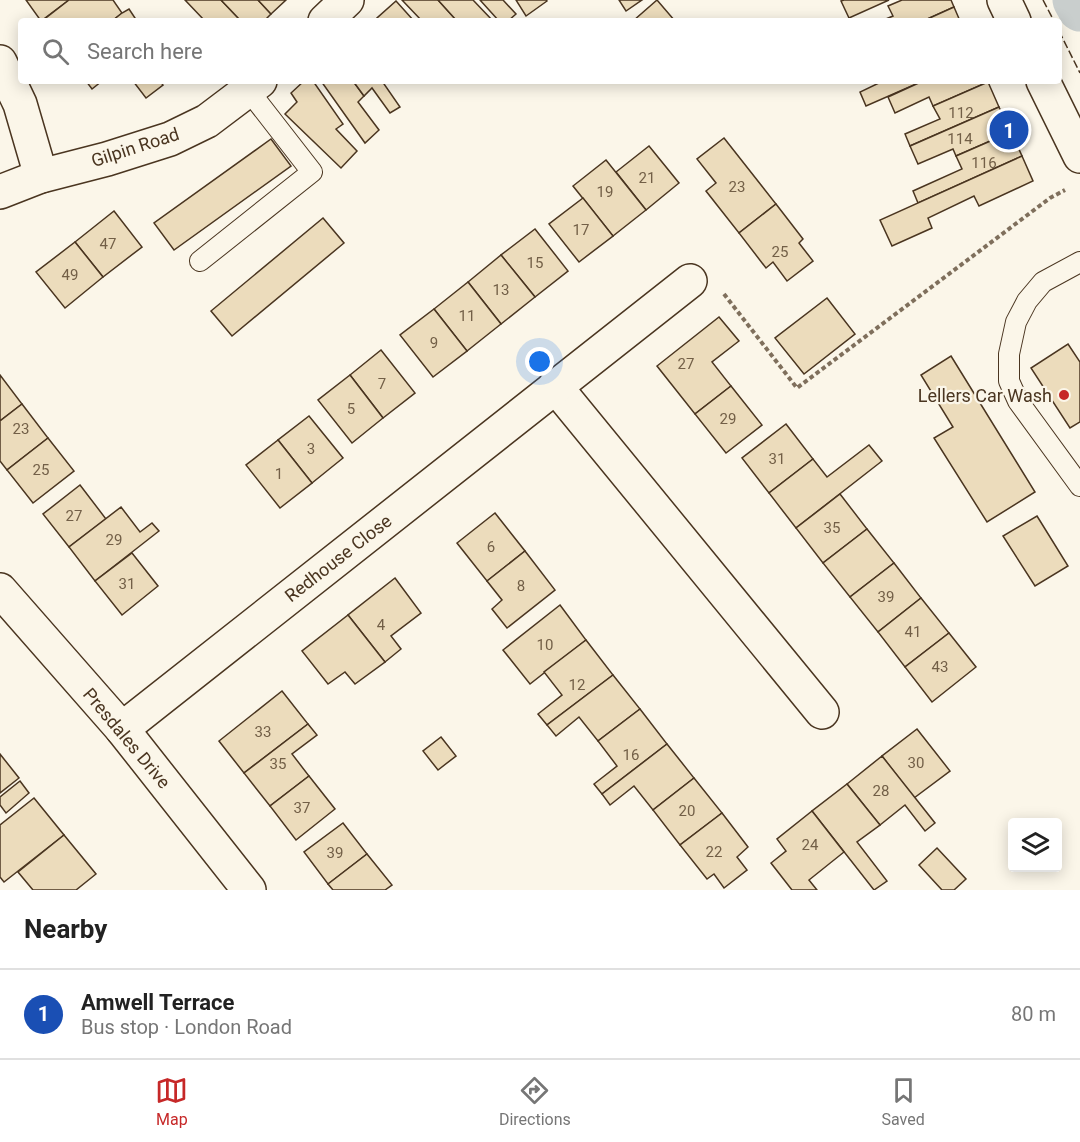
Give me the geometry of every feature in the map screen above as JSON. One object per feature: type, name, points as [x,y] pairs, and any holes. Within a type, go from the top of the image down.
[{"type":"street","points":[[328,18],[347,0]]},
{"type":"street","points":[[1004,0],[1013,18]]},
{"type":"street","points":[[0,62],[20,105],[41,176]]},
{"type":"street","points":[[1044,84],[1080,156]]},
{"type":"street","name":"Gilpin Road","points":[[0,192],[41,176],[107,159],[170,139],[207,121],[254,86]]},
{"type":"street","name":"Redhouse Close","points":[[122,729],[690,281]]},
{"type":"street","points":[[555,386],[822,712]]},
{"type":"street","name":"Presdales Drive","points":[[0,590],[122,729],[249,890]]},
{"type":"lane","points":[[200,261],[312,172],[254,86]]},
{"type":"lane","points":[[1080,262],[1043,282],[1027,301],[1016,322],[1009,354],[1009,381],[1018,400],[1080,486]]},
{"type":"path","points":[[690,281],[727,295],[796,388],[1050,198],[1070,187]]},
{"type":"building","points":[[26,0],[69,0],[45,18],[39,18]]},
{"type":"building","points":[[69,0],[113,0],[122,13],[116,18],[46,18]]},
{"type":"building","points":[[185,0],[221,0],[238,18],[202,18]]},
{"type":"building","points":[[221,0],[258,0],[271,14],[267,18],[238,18]]},
{"type":"building","points":[[258,0],[286,0],[271,14]]},
{"type":"building","points":[[402,0],[438,0],[454,18],[419,18]]},
{"type":"building","points":[[438,0],[473,0],[490,18],[454,18]]},
{"type":"building","points":[[480,0],[503,0],[516,14],[511,18],[496,18]]},
{"type":"building","points":[[516,0],[546,0],[547,1],[526,16]]},
{"type":"building","points":[[619,0],[642,0],[626,11]]},
{"type":"building","points":[[657,0],[672,18],[636,18]]},
{"type":"building","points":[[889,0],[849,18],[841,1]]},
{"type":"building","points":[[902,0],[951,0],[954,7],[930,18],[888,18],[893,16],[888,6]]},
{"type":"building","points":[[396,1],[411,18],[377,18]]},
{"type":"building","points":[[954,7],[959,18],[930,18]]},
{"type":"building","points":[[129,9],[135,18],[116,18]]},
{"type":"building","points":[[88,84],[98,84],[92,89]]},
{"type":"building","points":[[135,84],[162,84],[163,85],[146,98]]},
{"type":"building","points":[[301,84],[315,84],[343,124],[336,129],[357,151],[341,168],[285,114],[297,102],[291,93]]},
{"type":"building","points":[[323,84],[355,84],[364,96],[358,102],[379,130],[365,143]]},
{"type":"building","points":[[355,84],[384,84],[400,107],[390,113],[372,88],[364,96]]},
{"type":"building","points":[[877,84],[916,84],[866,106],[860,92]]},
{"type":"building","points":[[916,84],[983,84],[933,106],[929,97],[895,113],[888,97]]},
{"type":"building","points":[[983,84],[989,84],[999,107],[910,146],[905,134],[940,119],[933,106]]},
{"type":"building","points":[[999,107],[1011,132],[956,156],[953,149],[918,164],[910,146]]},
{"type":"building","points":[[1011,132],[1022,156],[918,203],[913,191],[962,169],[956,156]]},
{"type":"building","points":[[724,138],[776,204],[739,233],[706,191],[716,183],[697,159]]},
{"type":"building","points":[[271,139],[291,166],[174,250],[154,223]]},
{"type":"building","points":[[649,146],[679,183],[646,210],[616,172]]},
{"type":"building","points":[[1022,156],[1033,181],[979,206],[974,196],[928,218],[932,228],[892,246],[880,220]]},
{"type":"building","points":[[606,160],[646,210],[613,236],[573,186]]},
{"type":"building","points":[[583,198],[613,236],[579,262],[549,224]]},
{"type":"building","points":[[776,204],[803,239],[799,243],[813,261],[787,281],[773,262],[766,268],[739,233]]},
{"type":"building","points":[[114,211],[142,247],[103,277],[75,242]]},
{"type":"building","points":[[323,218],[344,243],[232,336],[211,311]]},
{"type":"building","points":[[535,229],[568,271],[535,297],[501,255]]},
{"type":"building","points":[[75,242],[103,277],[65,308],[36,272]]},
{"type":"building","points":[[501,255],[535,297],[501,324],[468,282]]},
{"type":"building","points":[[468,282],[501,324],[467,351],[434,309]]},
{"type":"building","points":[[827,298],[855,334],[804,374],[775,338]]},
{"type":"building","points":[[434,309],[467,351],[433,377],[400,335]]},
{"type":"building","points":[[719,317],[739,341],[712,362],[731,386],[695,414],[657,366]]},
{"type":"building","name":"Lellers Car Wash","points":[[1068,344],[1080,362],[1080,422],[1070,428],[1031,368]]},
{"type":"building","points":[[381,350],[415,393],[383,418],[350,375]]},
{"type":"building","points":[[951,356],[1035,492],[987,522],[934,438],[953,427],[921,375]]},
{"type":"building","points":[[0,375],[22,404],[0,421]]},
{"type":"building","points":[[350,375],[383,418],[352,443],[318,400]]},
{"type":"building","points":[[731,386],[762,425],[726,453],[695,414]]},
{"type":"building","points":[[22,404],[48,438],[7,470],[0,461],[0,421]]},
{"type":"building","points":[[309,416],[343,458],[312,483],[278,440]]},
{"type":"building","points":[[786,424],[813,459],[769,493],[742,458]]},
{"type":"building","points":[[48,438],[74,471],[33,503],[7,470]]},
{"type":"building","points":[[278,440],[312,483],[280,508],[246,465]]},
{"type":"building","points":[[869,445],[882,461],[796,528],[769,493],[813,459],[827,477]]},
{"type":"building","points":[[80,485],[106,519],[69,547],[43,514]]},
{"type":"building","points":[[840,494],[867,529],[823,563],[796,528]]},
{"type":"building","points":[[121,507],[140,532],[152,523],[159,531],[95,581],[69,547]]},
{"type":"building","points":[[495,513],[525,551],[487,581],[457,543]]},
{"type":"building","points":[[1037,516],[1068,566],[1035,586],[1003,536]]},
{"type":"building","points":[[867,529],[894,563],[850,597],[823,563]]},
{"type":"building","points":[[525,551],[555,590],[507,628],[492,609],[502,600],[487,581]]},
{"type":"building","points":[[132,553],[158,586],[122,615],[95,581]]},
{"type":"building","points":[[894,563],[921,598],[878,632],[850,597]]},
{"type":"building","points":[[395,578],[421,613],[391,636],[401,649],[385,662],[348,615]]},
{"type":"building","points":[[921,598],[949,633],[905,667],[878,632]]},
{"type":"building","points":[[560,605],[586,640],[530,684],[503,650]]},
{"type":"building","points":[[348,615],[385,662],[355,684],[345,672],[328,684],[302,651]]},
{"type":"building","points":[[949,633],[976,667],[932,702],[905,667]]},
{"type":"building","points":[[586,640],[613,675],[547,725],[538,714],[562,695],[544,672]]},
{"type":"building","points":[[613,675],[640,709],[598,741],[579,717],[556,736],[547,725]]},
{"type":"building","points":[[282,691],[308,724],[244,773],[219,741]]},
{"type":"building","points":[[640,709],[667,744],[602,794],[594,784],[617,766],[598,741]]},
{"type":"building","points":[[308,724],[317,735],[292,754],[309,776],[270,806],[244,773]]},
{"type":"building","points":[[917,729],[950,771],[914,798],[882,756]]},
{"type":"building","points":[[441,737],[456,756],[438,770],[423,751]]},
{"type":"building","points":[[667,744],[694,778],[653,810],[634,786],[610,805],[602,794]]},
{"type":"building","points":[[0,754],[19,778],[0,793]]},
{"type":"building","points":[[882,756],[935,823],[925,831],[905,805],[880,825],[847,784]]},
{"type":"building","points":[[309,776],[335,809],[296,840],[270,806]]},
{"type":"building","points":[[694,778],[722,813],[680,845],[653,810]]},
{"type":"building","points":[[20,781],[29,793],[6,813],[0,805],[0,797]]},
{"type":"building","points":[[847,784],[880,825],[857,842],[887,881],[874,890],[812,811]]},
{"type":"building","points":[[34,798],[64,835],[4,882],[0,877],[0,825]]},
{"type":"building","points":[[812,811],[844,852],[809,880],[817,890],[792,890],[771,863],[786,851],[777,839]]},
{"type":"building","points":[[722,813],[748,847],[737,857],[747,870],[724,888],[714,874],[707,879],[680,845]]},
{"type":"building","points":[[343,823],[367,854],[328,884],[304,852]]},
{"type":"building","points":[[64,835],[96,874],[76,890],[33,890],[18,872]]},
{"type":"building","points":[[937,848],[966,879],[954,890],[942,890],[919,865]]},
{"type":"building","points":[[367,854],[392,885],[385,890],[333,890],[328,884]]},
{"type":"waterway","points":[[1075,0],[1080,9]]},
{"type":"fence","points":[[1043,0],[1052,18]]},
{"type":"fence","points":[[1062,37],[1080,73]]},
{"type":"place","name":"Amwell Terrace","points":[[1009,130]]},
{"type":"place","name":"Lellers Car Wash","points":[[1064,395]]}]
